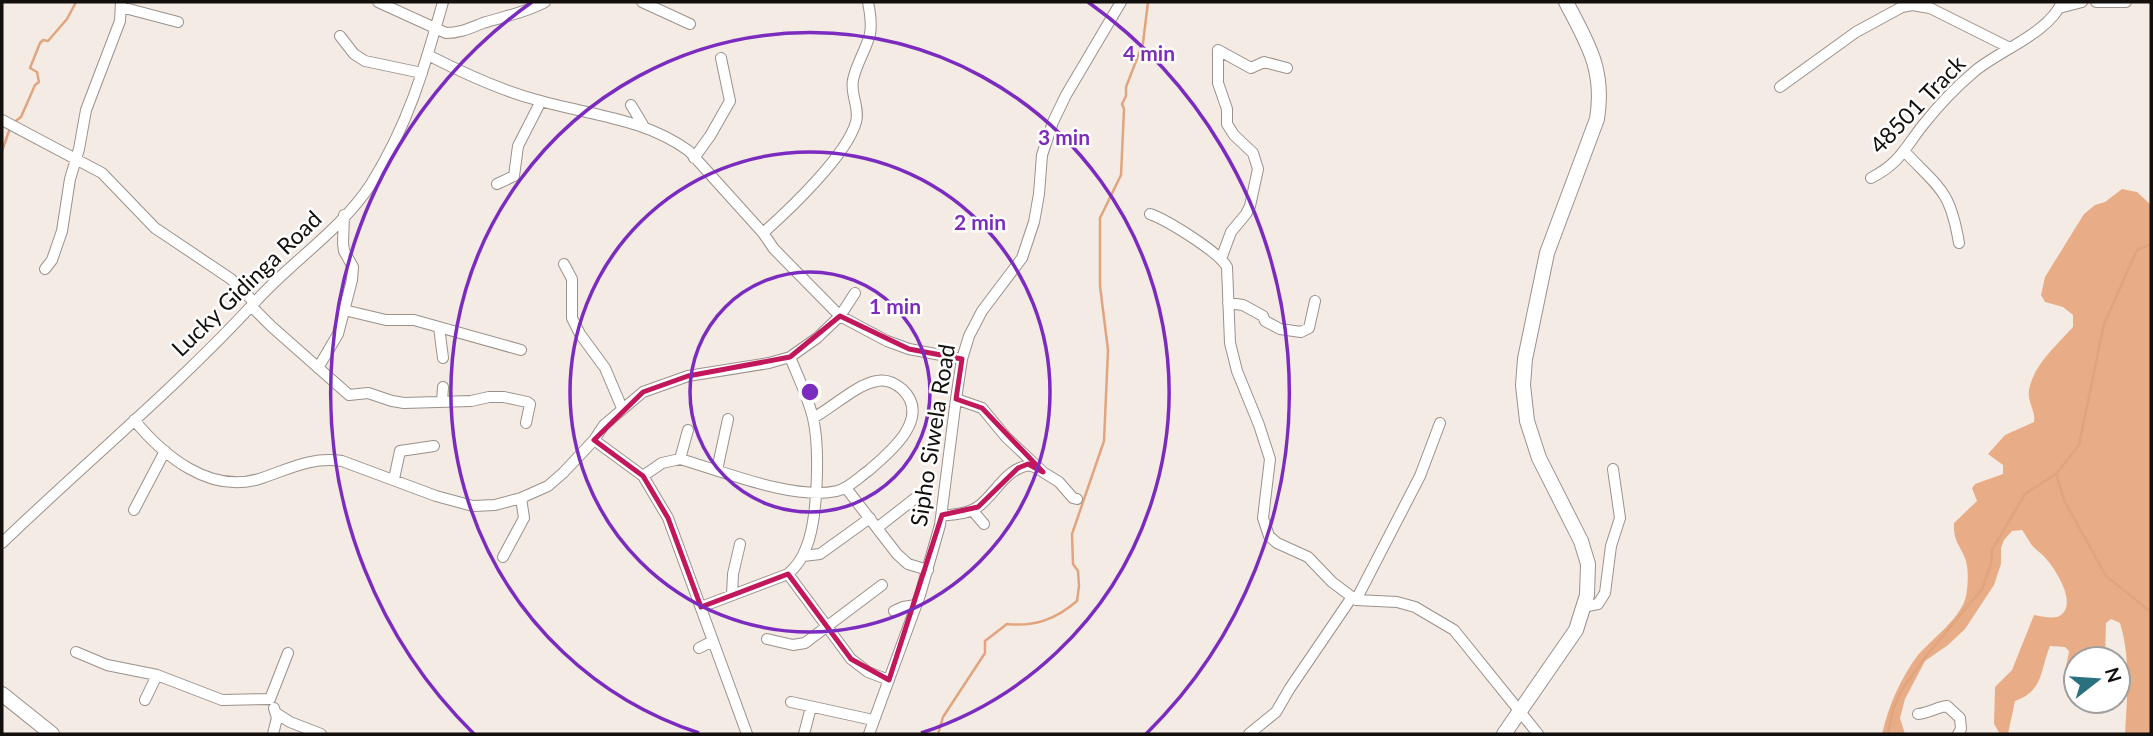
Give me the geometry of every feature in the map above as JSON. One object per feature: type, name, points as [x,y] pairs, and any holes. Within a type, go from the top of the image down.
[{"type":"street","points":[[379,2],[436,26],[446,33],[461,32],[482,23],[520,14],[545,2]]},
{"type":"street","name":"Lucky Gidinga Road","points":[[2,543],[323,239],[369,187],[409,114],[443,2]]},
{"type":"street","points":[[642,2],[690,24]]},
{"type":"street","points":[[763,233],[814,183],[855,125],[857,115],[853,80],[870,32],[869,2]]},
{"type":"street","name":"Sipho Siwela Road","points":[[869,734],[928,570],[942,516],[962,359],[969,336],[982,311],[1013,272],[1025,250],[1040,194],[1042,155],[1054,122],[1066,95],[1121,2]]},
{"type":"street","points":[[1504,734],[1576,630],[1588,583],[1588,564],[1581,541],[1539,458],[1527,421],[1523,385],[1525,359],[1547,253],[1597,119],[1600,103],[1599,79],[1593,55],[1566,2]]},
{"type":"street","points":[[2061,5],[2082,2]]},
{"type":"street","points":[[2096,2],[2126,2]]},
{"type":"street","points":[[45,269],[52,260],[62,232],[70,179],[86,110],[120,21],[121,4],[178,22]]},
{"type":"street","points":[[1780,87],[1856,32],[1902,7],[1912,5],[1930,8],[2010,48]]},
{"type":"street","name":"48501 Track","points":[[1871,178],[1884,171],[1905,152],[1922,126],[1955,89],[1978,69],[2045,23],[2061,5]]},
{"type":"street","points":[[340,36],[354,54],[365,61],[422,73]]},
{"type":"street","points":[[1221,259],[1231,232],[1250,206],[1258,169],[1253,153],[1234,135],[1227,124],[1227,109],[1218,83],[1218,50],[1251,68],[1264,62],[1287,68]]},
{"type":"street","points":[[428,55],[503,91],[643,125],[677,142],[763,233],[774,249],[840,316],[887,341],[909,349],[962,359]]},
{"type":"street","points":[[694,158],[730,101],[721,58]]},
{"type":"street","points":[[497,184],[514,176],[518,146],[541,101]]},
{"type":"street","points":[[631,105],[643,125]]},
{"type":"street","points":[[8,123],[102,173],[155,228],[231,279],[295,347],[349,395],[368,393],[404,402],[471,401],[489,397],[527,402],[530,404],[526,423]]},
{"type":"street","points":[[1905,152],[1940,187],[1946,197],[1955,219],[1959,243]]},
{"type":"street","points":[[1150,214],[1165,220],[1221,259],[1228,270],[1228,332],[1233,356],[1270,458],[1263,510],[1265,527],[1277,543],[1308,557],[1354,599],[1397,602],[1415,607],[1454,630],[1538,734]]},
{"type":"street","points":[[318,368],[334,344],[354,267],[344,251],[344,215]]},
{"type":"street","points":[[564,264],[572,279],[572,318],[579,334],[605,368],[622,408]]},
{"type":"street","points":[[134,420],[165,452],[196,472],[234,482],[259,479],[294,465],[328,458],[436,496],[473,506],[495,505],[521,498],[548,486],[594,440],[604,425],[643,392],[662,383],[688,376],[790,357],[817,338],[840,316],[855,293]]},
{"type":"street","points":[[1228,303],[1243,305],[1280,329],[1301,332],[1309,328],[1315,301]]},
{"type":"street","points":[[344,310],[370,318],[414,320],[521,349]]},
{"type":"street","points":[[439,327],[443,358]]},
{"type":"street","points":[[701,607],[788,575],[803,556],[808,542],[815,492],[816,442],[813,418],[790,357]]},
{"type":"street","points":[[643,477],[662,463],[680,459],[798,492],[825,493],[846,488],[902,440],[908,429],[911,407],[905,393],[891,382],[879,380],[866,384],[813,418]]},
{"type":"street","points":[[442,401],[443,387]]},
{"type":"street","points":[[956,399],[982,408],[1006,437],[1043,472]]},
{"type":"street","points":[[717,470],[728,419]]},
{"type":"street","points":[[1249,734],[1276,712],[1290,688],[1354,599],[1414,488],[1440,424]]},
{"type":"street","points":[[680,459],[688,430]]},
{"type":"street","points":[[594,440],[643,477],[668,518],[747,734]]},
{"type":"street","points":[[394,479],[400,452],[434,446]]},
{"type":"street","points":[[134,510],[165,452]]},
{"type":"street","points":[[942,516],[978,507],[1018,468],[1030,465],[1059,482],[1077,499]]},
{"type":"street","points":[[1583,607],[1598,604],[1605,593],[1611,547],[1620,517],[1613,469]]},
{"type":"street","points":[[846,488],[897,554],[908,565],[928,570]]},
{"type":"street","points":[[803,556],[820,554],[918,496]]},
{"type":"street","points":[[503,557],[524,518],[521,498]]},
{"type":"street","points":[[972,510],[984,524]]},
{"type":"street","points":[[732,595],[733,574],[740,544]]},
{"type":"street","points":[[788,575],[851,659],[868,672],[889,680]]},
{"type":"street","points":[[767,639],[785,644],[800,644],[810,640],[882,584]]},
{"type":"street","points":[[894,611],[916,605]]},
{"type":"street","points":[[699,648],[713,641]]},
{"type":"street","points":[[76,652],[107,665],[157,675],[222,700],[270,699]]},
{"type":"street","points":[[273,734],[276,713],[270,699],[288,653]]},
{"type":"street","points":[[145,700],[157,675]]},
{"type":"street","points":[[2,694],[52,734]]},
{"type":"street","points":[[791,702],[873,720]]},
{"type":"street","points":[[1918,714],[1947,706],[1960,718],[1961,729],[1958,734]]},
{"type":"street","points":[[804,734],[811,707]]},
{"type":"street","points":[[276,713],[290,722],[321,734]]},
{"type":"highlighted area","points":[[840,316],[909,349],[962,359],[956,399],[982,408],[1043,472],[1028,464],[1018,468],[978,507],[942,515],[889,680],[851,659],[788,574],[701,607],[668,518],[643,476],[594,440],[643,392],[688,376],[790,357]]},
{"type":"shaded area","points":[[2122,189],[2137,192],[2151,205],[2151,734],[2125,734],[2126,715],[2132,715],[2132,645],[2125,645],[2120,623],[2111,619],[2106,623],[2105,645],[2050,646],[2040,679],[2031,692],[2015,701],[2008,734],[2000,734],[1994,724],[1995,687],[2012,670],[2034,615],[2061,615],[2067,603],[2055,571],[2022,530],[2012,531],[2004,540],[2001,564],[1994,585],[1965,629],[1925,661],[1905,699],[1900,718],[1905,734],[1882,734],[1888,713],[1906,673],[1918,655],[1953,620],[1966,596],[1967,567],[1955,538],[1954,523],[1977,501],[1972,488],[1975,484],[2003,474],[2003,465],[1988,454],[2005,435],[2034,422],[2029,394],[2032,381],[2046,356],[2073,327],[2073,315],[2063,307],[2045,302],[2041,295],[2045,277],[2084,214],[2095,205],[2105,202]]},
{"type":"waterway","points":[[13,123],[21,117],[35,85],[39,82],[37,72],[30,68],[40,43],[43,40],[48,41],[67,19],[76,2]]},
{"type":"waterway","points":[[938,734],[943,717],[985,653],[985,641],[1007,624],[1036,623],[1061,613],[1077,601],[1078,571],[1073,564],[1072,534],[1104,441],[1108,350],[1100,286],[1100,218],[1121,175],[1122,104],[1143,43],[1148,2]]},
{"type":"waterway","points":[[2,151],[10,128]]},
{"type":"waterway","points":[[1888,734],[1893,709],[1903,688],[1982,589],[1991,564],[1992,550],[2025,494],[2056,474],[2079,445],[2104,324],[2137,250],[2151,244]]},
{"type":"waterway","points":[[2056,474],[2064,500],[2106,576],[2151,612]]}]
